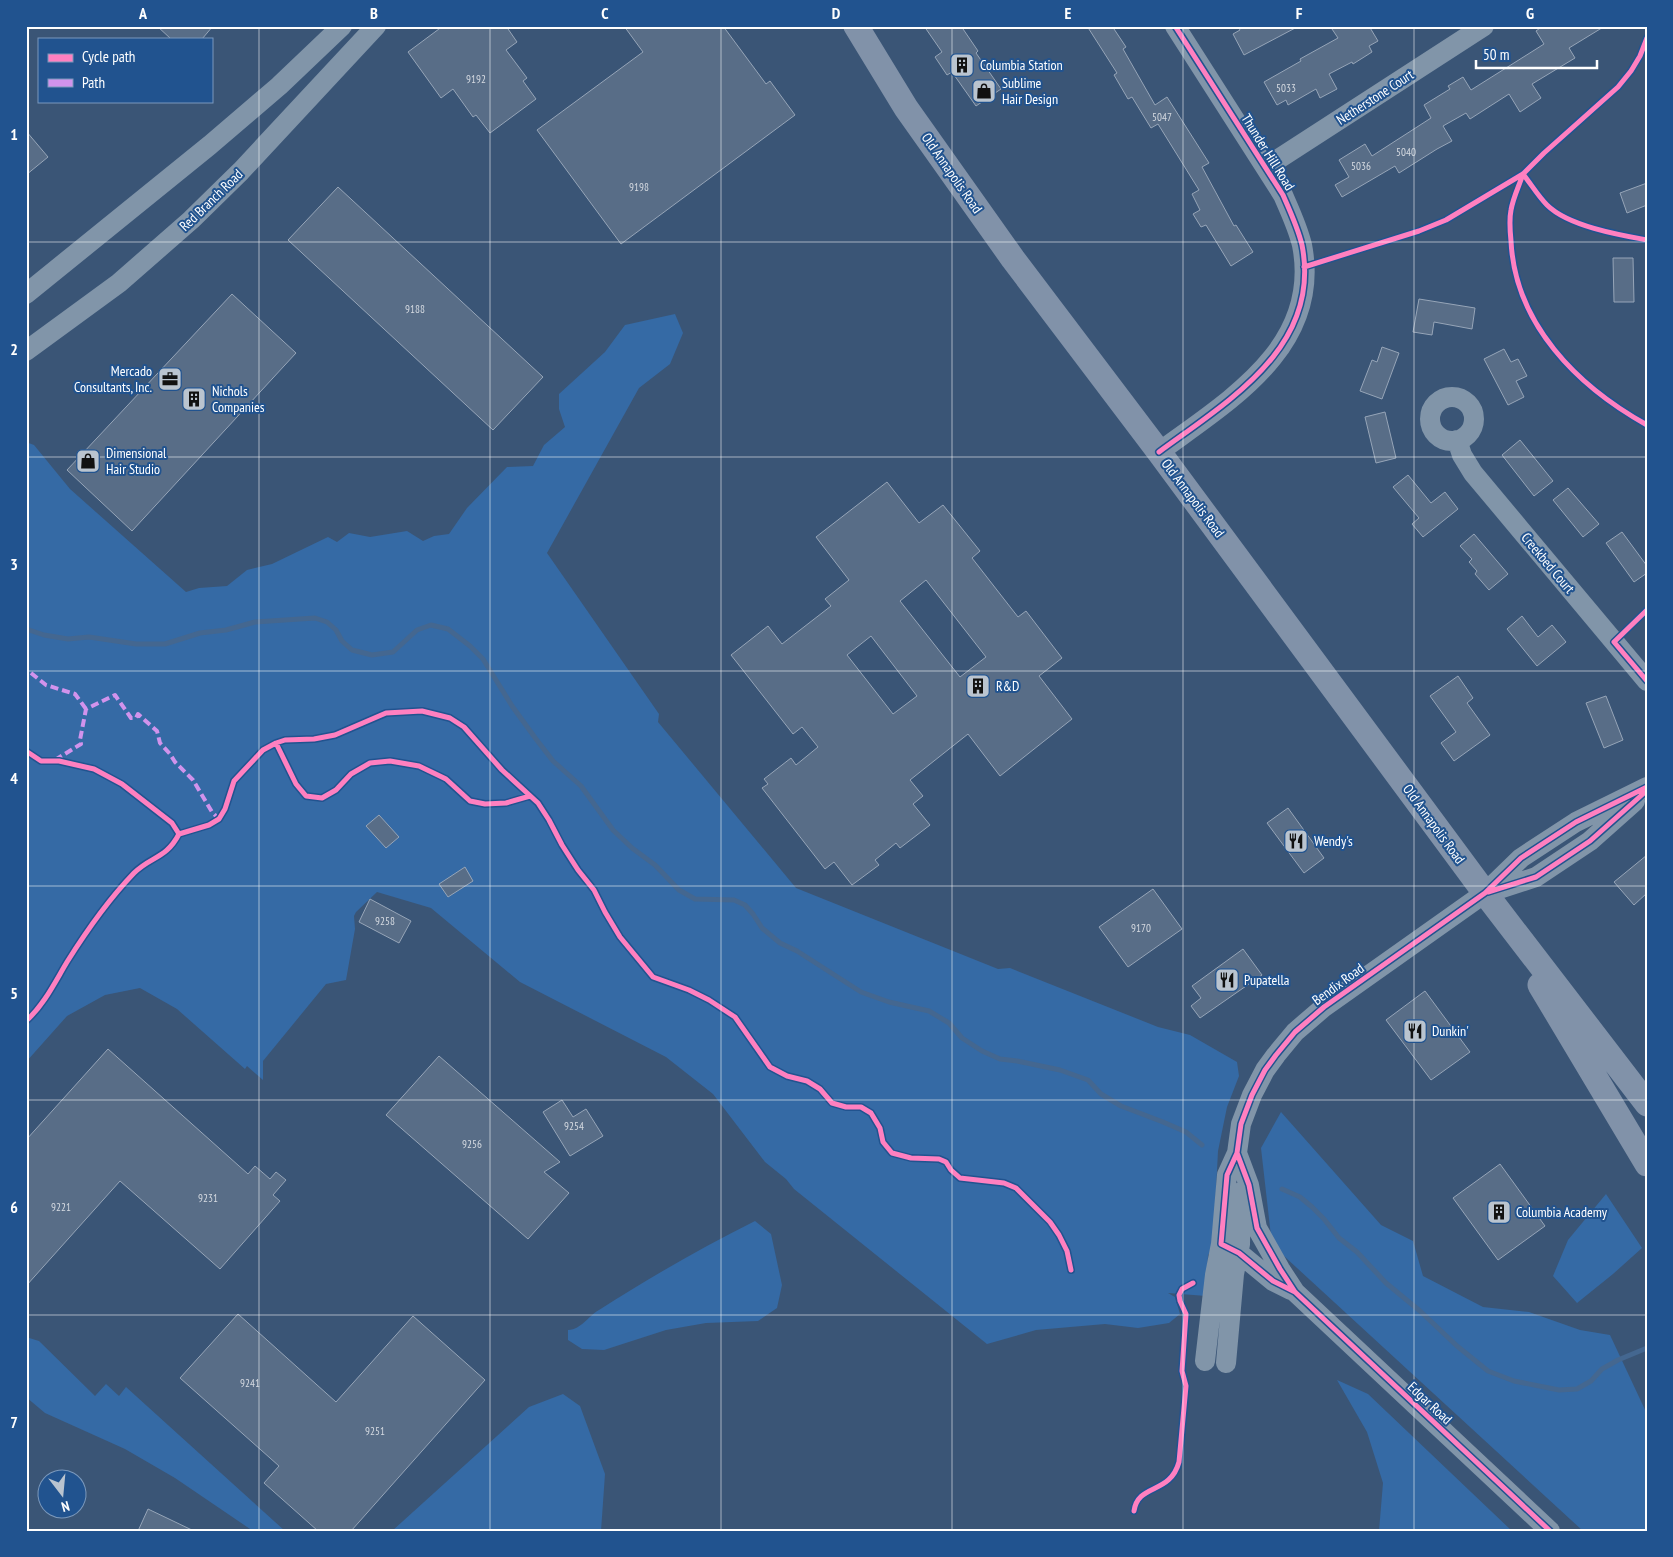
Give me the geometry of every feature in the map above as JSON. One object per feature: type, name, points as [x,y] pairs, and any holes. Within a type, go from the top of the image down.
[{"type":"main road","name":"Old Annapolis Road","points":[[856,26],[906,108],[1013,260],[1159,452],[1486,893],[1647,1104]]},
{"type":"main road","name":"Old Annapolis Road","points":[[1486,893],[1647,1164]]},
{"type":"street","points":[[26,294],[280,86],[342,26]]},
{"type":"street","name":"Red Branch Road","points":[[26,351],[119,283],[192,220],[376,26]]},
{"type":"street","name":"Thunder Hill Road","points":[[1159,452],[1243,390],[1264,368],[1279,350],[1290,330],[1300,307],[1303,284],[1302,245],[1283,195],[1175,26]]},
{"type":"street","name":"Netherstone Court","points":[[1266,167],[1484,26]]},
{"type":"street","name":"Creekbed Court","points":[[1457,440],[1462,455],[1473,473],[1647,681]]},
{"type":"street","points":[[1486,893],[1521,858],[1576,822],[1647,787]]},
{"type":"street","points":[[1486,893],[1536,877],[1590,840],[1647,791]]},
{"type":"street","name":"Bendix Road","points":[[1205,1361],[1215,1275],[1221,1244],[1227,1175],[1237,1153],[1242,1124],[1252,1095],[1265,1070],[1295,1032],[1332,1002],[1486,893]]},
{"type":"street","name":"Bendix Road","points":[[1226,1363],[1234,1274],[1239,1253],[1240,1176],[1237,1153]]},
{"type":"street","name":"Edgar Road","points":[[1237,1153],[1248,1186],[1257,1228],[1295,1292],[1550,1531]]},
{"type":"street","name":"Edgar Road","points":[[1221,1244],[1239,1253],[1273,1281],[1295,1292]]},
{"type":"shaded area","points":[[675,314],[683,333],[670,364],[639,388],[547,553],[659,714],[658,722],[796,888],[998,969],[1010,968],[1158,1027],[1190,1035],[1237,1062],[1239,1076],[1227,1107],[1218,1151],[1213,1249],[1208,1255],[1206,1296],[1168,1293],[1175,1297],[1180,1314],[1169,1323],[1138,1328],[1105,1324],[1036,1330],[987,1344],[794,1189],[786,1179],[765,1162],[713,1094],[666,1057],[520,982],[431,908],[377,892],[354,916],[355,929],[346,980],[326,984],[263,1061],[263,1080],[247,1066],[245,1069],[177,1009],[140,988],[105,995],[67,1016],[26,1062],[26,442],[34,445],[70,489],[186,592],[199,588],[227,586],[247,570],[272,564],[328,537],[337,542],[349,533],[370,537],[407,531],[423,541],[434,536],[449,534],[467,508],[507,467],[533,466],[544,445],[565,427],[559,409],[559,394],[605,352],[625,325]]},
{"type":"shaded area","points":[[1281,1112],[1381,1225],[1413,1241],[1423,1276],[1483,1307],[1529,1312],[1580,1330],[1610,1335],[1647,1414],[1647,1531],[1583,1531],[1272,1245],[1261,1148]]},
{"type":"shaded area","points":[[1606,1194],[1642,1248],[1577,1303],[1553,1276],[1568,1240]]},
{"type":"shaded area","points":[[755,1221],[771,1234],[782,1285],[777,1308],[758,1321],[706,1323],[666,1330],[604,1350],[582,1349],[568,1340],[568,1330],[581,1325],[599,1310],[637,1286]]},
{"type":"shaded area","points":[[26,1337],[39,1341],[95,1396],[106,1384],[119,1396],[126,1387],[285,1531],[253,1531],[175,1478],[125,1449],[45,1413],[26,1397]]},
{"type":"shaded area","points":[[1337,1380],[1368,1394],[1512,1531],[1379,1531],[1383,1483],[1367,1432]]},
{"type":"shaded area","points":[[563,1394],[580,1406],[605,1474],[601,1531],[392,1531],[529,1407]]},
{"type":"building","points":[[157,26],[213,26],[203,38],[170,38]]},
{"type":"building","points":[[443,26],[506,26],[517,42],[506,50],[527,78],[523,81],[536,99],[490,133],[476,115],[473,117],[453,89],[441,98],[408,52]]},
{"type":"building","points":[[624,26],[723,26],[766,84],[770,81],[795,115],[621,244],[537,130],[643,52]]},
{"type":"building","name":"Columbia Station","points":[[924,26],[961,26],[978,51],[976,53],[1001,89],[976,106],[952,72],[947,75],[935,57],[942,52]]},
{"type":"building","points":[[1087,26],[1112,26],[1126,47],[1123,49],[1155,105],[1167,97],[1209,163],[1202,167],[1234,226],[1236,225],[1253,252],[1231,266],[1206,225],[1201,227],[1193,214],[1200,210],[1192,194],[1199,190],[1158,124],[1151,128],[1132,97],[1128,99],[1114,75],[1117,73]]},
{"type":"building","points":[[1238,26],[1299,26],[1244,55],[1233,34],[1240,30]]},
{"type":"building","points":[[1330,26],[1369,26],[1378,41],[1369,46],[1372,52],[1353,64],[1352,62],[1329,74],[1337,89],[1320,98],[1316,89],[1288,105],[1286,100],[1277,105],[1264,82],[1338,38]]},
{"type":"building","points":[[1543,26],[1605,26],[1569,48],[1575,58],[1532,84],[1541,98],[1520,112],[1509,94],[1470,119],[1466,113],[1443,126],[1452,141],[1399,173],[1395,166],[1342,197],[1335,185],[1349,177],[1339,160],[1365,144],[1372,156],[1431,118],[1424,105],[1450,89],[1448,86],[1463,77],[1471,90],[1544,44],[1536,31]]},
{"type":"building","points":[[26,131],[48,157],[26,175]]},
{"type":"building","points":[[1647,183],[1647,205],[1627,213],[1620,193]]},
{"type":"building","points":[[338,187],[543,377],[493,430],[288,240]]},
{"type":"building","points":[[1613,258],[1633,258],[1634,302],[1614,302]]},
{"type":"building","name":"Nichols Companies","points":[[232,294],[296,353],[132,531],[67,470]]},
{"type":"building","points":[[1419,299],[1475,308],[1472,329],[1434,322],[1432,335],[1413,332]]},
{"type":"building","points":[[1382,347],[1399,353],[1382,399],[1360,391],[1372,360],[1377,362]]},
{"type":"building","points":[[1504,349],[1511,362],[1518,359],[1527,376],[1516,381],[1524,397],[1508,405],[1484,359]]},
{"type":"building","points":[[1385,412],[1396,458],[1376,463],[1365,417]]},
{"type":"building","points":[[1520,440],[1553,481],[1534,496],[1502,455]]},
{"type":"building","points":[[1408,475],[1431,503],[1445,492],[1458,509],[1423,537],[1412,524],[1419,518],[1393,487]]},
{"type":"building","name":"R&D","points":[[887,482],[919,523],[943,505],[980,551],[972,558],[1018,617],[1026,611],[1062,658],[1039,676],[1072,719],[1000,776],[968,734],[910,780],[923,796],[913,804],[930,825],[900,848],[896,843],[875,860],[879,865],[852,885],[834,862],[825,869],[762,788],[768,784],[764,779],[791,758],[796,765],[818,747],[802,727],[793,734],[731,655],[768,626],[782,644],[831,606],[825,599],[849,580],[816,537]],"holes":[[[926,580],[986,657],[960,677],[900,601]],[[871,636],[917,696],[893,714],[847,655]]]},
{"type":"building","points":[[1568,488],[1599,524],[1583,537],[1553,500]]},
{"type":"building","points":[[1622,532],[1647,566],[1647,573],[1634,582],[1606,543]]},
{"type":"building","points":[[1474,534],[1508,574],[1489,590],[1475,574],[1477,571],[1469,562],[1472,559],[1460,546]]},
{"type":"building","points":[[1522,616],[1538,637],[1552,625],[1566,642],[1537,666],[1507,629]]},
{"type":"building","points":[[1458,676],[1473,698],[1467,703],[1490,735],[1454,761],[1441,743],[1456,732],[1430,696]]},
{"type":"building","points":[[1606,696],[1623,740],[1604,748],[1586,703]]},
{"type":"building","name":"Wendy's","points":[[1288,808],[1324,858],[1304,873],[1267,823]]},
{"type":"building","points":[[379,815],[399,837],[386,848],[366,826]]},
{"type":"building","points":[[1647,855],[1647,893],[1634,905],[1614,882]]},
{"type":"building","points":[[465,867],[473,881],[448,897],[439,884]]},
{"type":"building","points":[[1153,889],[1182,929],[1128,967],[1099,927]]},
{"type":"building","points":[[370,899],[411,921],[399,943],[359,922]]},
{"type":"building","name":"Pupatella","points":[[1243,949],[1262,975],[1200,1018],[1191,1006],[1201,998],[1192,986]]},
{"type":"building","points":[[1425,991],[1470,1052],[1431,1080],[1386,1020]]},
{"type":"building","points":[[108,1049],[248,1174],[255,1166],[270,1179],[276,1172],[286,1180],[273,1195],[280,1201],[220,1269],[120,1181],[26,1286],[26,1140]]},
{"type":"building","points":[[439,1056],[560,1162],[544,1172],[569,1193],[528,1239],[386,1115]]},
{"type":"building","points":[[562,1100],[573,1117],[586,1109],[603,1136],[570,1156],[543,1112]]},
{"type":"building","name":"Columbia Academy","points":[[1500,1164],[1545,1226],[1498,1260],[1453,1198]]},
{"type":"building","points":[[238,1314],[336,1402],[413,1316],[485,1380],[351,1531],[318,1531],[264,1483],[279,1466],[180,1378]]},
{"type":"building","points":[[148,1509],[194,1531],[138,1531]]},
{"type":"waterway","points":[[26,629],[44,635],[68,639],[89,637],[136,644],[165,644],[200,633],[226,630],[255,622],[315,618],[327,622],[352,650],[372,655],[393,652],[417,630],[431,625],[448,629],[483,659],[512,706],[536,739],[553,761],[581,786],[613,830],[632,848],[655,865],[679,890],[695,899],[734,900],[745,905],[762,928],[780,943],[797,951],[861,992],[889,1002],[929,1011],[949,1023],[962,1038],[982,1051],[1000,1059],[1060,1070],[1088,1080],[1101,1094],[1121,1106],[1186,1132],[1202,1145]]},
{"type":"waterway","points":[[1282,1189],[1300,1197],[1312,1207],[1339,1238],[1357,1252],[1386,1283],[1488,1371],[1514,1381],[1559,1390],[1577,1389],[1591,1381],[1602,1369],[1647,1348]]},
{"type":"marked path","points":[[31,673],[46,685],[75,694],[86,709]]},
{"type":"marked path","points":[[55,760],[81,744],[80,740],[86,709],[115,695],[131,718],[136,718],[138,714],[157,731],[160,743],[193,780],[212,812],[219,819]]},
{"type":"cycle path","points":[[1159,452],[1240,391],[1264,368],[1284,342],[1298,313],[1304,281],[1302,245],[1283,195],[1175,26]]},
{"type":"cycle path","points":[[1304,267],[1419,231],[1446,220],[1523,174],[1618,87],[1640,56],[1647,38]]},
{"type":"cycle path","points":[[1523,174],[1512,206],[1510,226],[1515,271],[1524,299],[1537,325],[1554,350],[1574,372],[1621,409],[1647,425]]},
{"type":"cycle path","points":[[1523,174],[1547,205],[1568,219],[1594,228],[1647,240]]},
{"type":"cycle path","points":[[1647,610],[1614,642],[1647,681]]},
{"type":"cycle path","points":[[26,1021],[44,1001],[90,927],[124,883],[140,867],[164,853],[179,834],[209,825],[219,819],[225,809],[234,781],[263,750],[285,740],[314,739],[335,735],[386,713],[422,711],[450,718],[464,727],[502,770],[538,803],[578,870],[594,890],[620,937],[653,977],[689,990],[735,1017],[770,1067],[787,1076],[807,1081],[820,1089],[832,1103],[846,1107],[861,1107],[871,1113],[880,1128],[883,1142],[892,1153],[911,1158],[939,1159],[946,1162],[951,1170],[960,1178],[1004,1183],[1016,1188],[1050,1222],[1059,1235],[1067,1251],[1071,1270]]},
{"type":"cycle path","points":[[276,743],[296,784],[306,796],[322,798],[336,790],[351,774],[370,763],[390,761],[419,766],[446,779],[470,801],[485,804],[506,803],[530,796]]},
{"type":"cycle path","points":[[26,751],[41,761],[59,761],[94,769],[122,784],[172,823],[179,834]]},
{"type":"cycle path","points":[[1295,1292],[1273,1281],[1239,1253],[1221,1244],[1227,1175],[1237,1153],[1241,1124],[1252,1095],[1265,1070],[1295,1032],[1324,1007],[1485,893],[1521,858],[1576,822],[1647,787]]},
{"type":"cycle path","points":[[1488,892],[1536,877],[1590,841],[1644,793]]},
{"type":"cycle path","points":[[1237,1153],[1249,1185],[1257,1228],[1295,1292],[1550,1531]]},
{"type":"cycle path","points":[[1134,1511],[1141,1496],[1169,1480],[1179,1462],[1186,1386],[1182,1371],[1186,1314],[1179,1295],[1182,1289],[1193,1283]]},
{"type":"place","name":"Columbia Station","points":[[962,65]]},
{"type":"place","name":"Sublime Hair Design","points":[[984,91]]},
{"type":"place","name":"Mercado Consultants, Inc.","points":[[170,379]]},
{"type":"place","name":"Nichols Companies","points":[[194,399]]},
{"type":"place","name":"Dimensional Hair Studio","points":[[88,461]]},
{"type":"place","name":"R&D","points":[[978,686]]},
{"type":"place","name":"Wendy's","points":[[1296,841]]},
{"type":"place","name":"Pupatella","points":[[1227,980]]},
{"type":"place","name":"Dunkin'","points":[[1415,1031]]},
{"type":"place","name":"Columbia Academy","points":[[1499,1212]]}]
